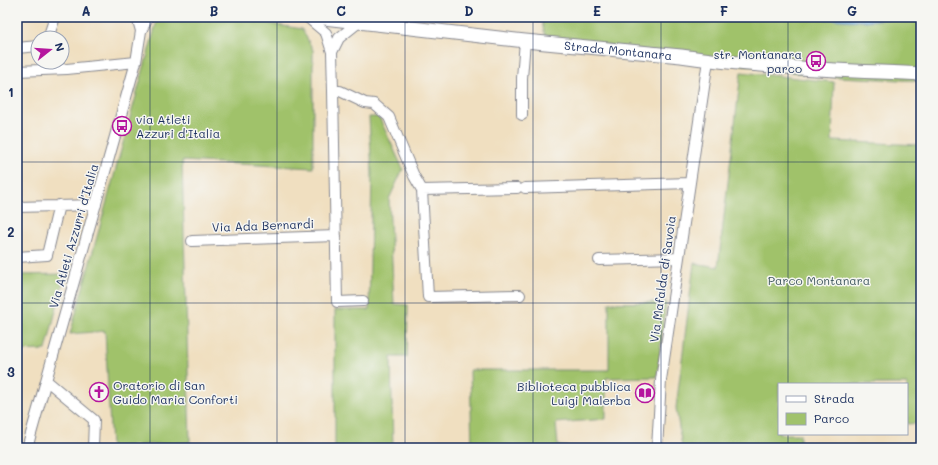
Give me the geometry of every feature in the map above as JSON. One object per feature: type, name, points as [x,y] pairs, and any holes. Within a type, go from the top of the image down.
[{"type":"street","points":[[51,30],[55,17]]},
{"type":"street","name":"Via Atleti Azzurri d'Italia","points":[[137,17],[141,31]]},
{"type":"street","name":"Via Atleti Azzurri d'Italia","points":[[27,448],[136,62],[141,31],[148,17]]},
{"type":"street","points":[[307,17],[326,33],[332,52],[337,302],[363,301]]},
{"type":"street","name":"Strada Montanara","points":[[315,17],[708,60],[786,67],[921,74]]},
{"type":"street","points":[[326,33],[334,19]]},
{"type":"street","points":[[334,19],[338,38]]},
{"type":"street","points":[[332,52],[338,38],[359,22]]},
{"type":"street","points":[[522,115],[522,78],[525,41]]},
{"type":"street","points":[[17,48],[30,47]]},
{"type":"street","name":"Via Mafalda di Savoia","points":[[657,448],[661,380],[708,60]]},
{"type":"street","points":[[17,71],[67,69],[136,62]]},
{"type":"street","points":[[333,92],[340,91],[365,102],[374,104],[389,117],[414,176],[422,190],[428,297],[520,295]]},
{"type":"street","points":[[422,190],[690,182]]},
{"type":"street","points":[[17,257],[47,256],[59,205]]},
{"type":"street","points":[[17,207],[96,205]]},
{"type":"street","name":"Via Ada Bernardi","points":[[192,241],[336,236]]},
{"type":"street","points":[[599,260],[679,258]]},
{"type":"street","points":[[47,381],[94,420],[93,448]]},
{"type":"green space","points":[[158,17],[227,17],[302,29],[313,50],[313,168],[182,161],[190,442],[111,447],[105,331],[70,334]]},
{"type":"green space","points":[[541,17],[792,17],[863,21],[921,17],[921,81],[818,76],[545,36]]},
{"type":"green space","name":"Parco Montanara","points":[[741,72],[834,82],[832,141],[921,145],[921,423],[908,424],[908,383],[778,383],[778,435],[800,435],[800,448],[682,447],[676,408],[694,263],[718,267]]},
{"type":"green space","points":[[369,117],[379,117],[403,169],[389,199],[394,304],[408,305],[407,357],[391,357],[393,448],[335,448],[335,310],[369,310],[372,174]]},
{"type":"green space","points":[[65,274],[46,350],[17,351],[17,275]]},
{"type":"green space","points":[[666,302],[657,377],[606,378],[606,419],[556,423],[558,446],[589,448],[472,448],[470,370],[609,370],[609,303]]},
{"type":"water","points":[[792,17],[907,17],[863,21]]},
{"type":"place","name":"str. Montanara parco","points":[[816,61]]},
{"type":"place","name":"via Atleti Azzuri d'Italia","points":[[122,126]]},
{"type":"place","name":"Oratorio di San Guido Maria Conforti","points":[[99,392]]},
{"type":"place","name":"Biblioteca pubblica Luigi Malerba","points":[[645,393]]}]
